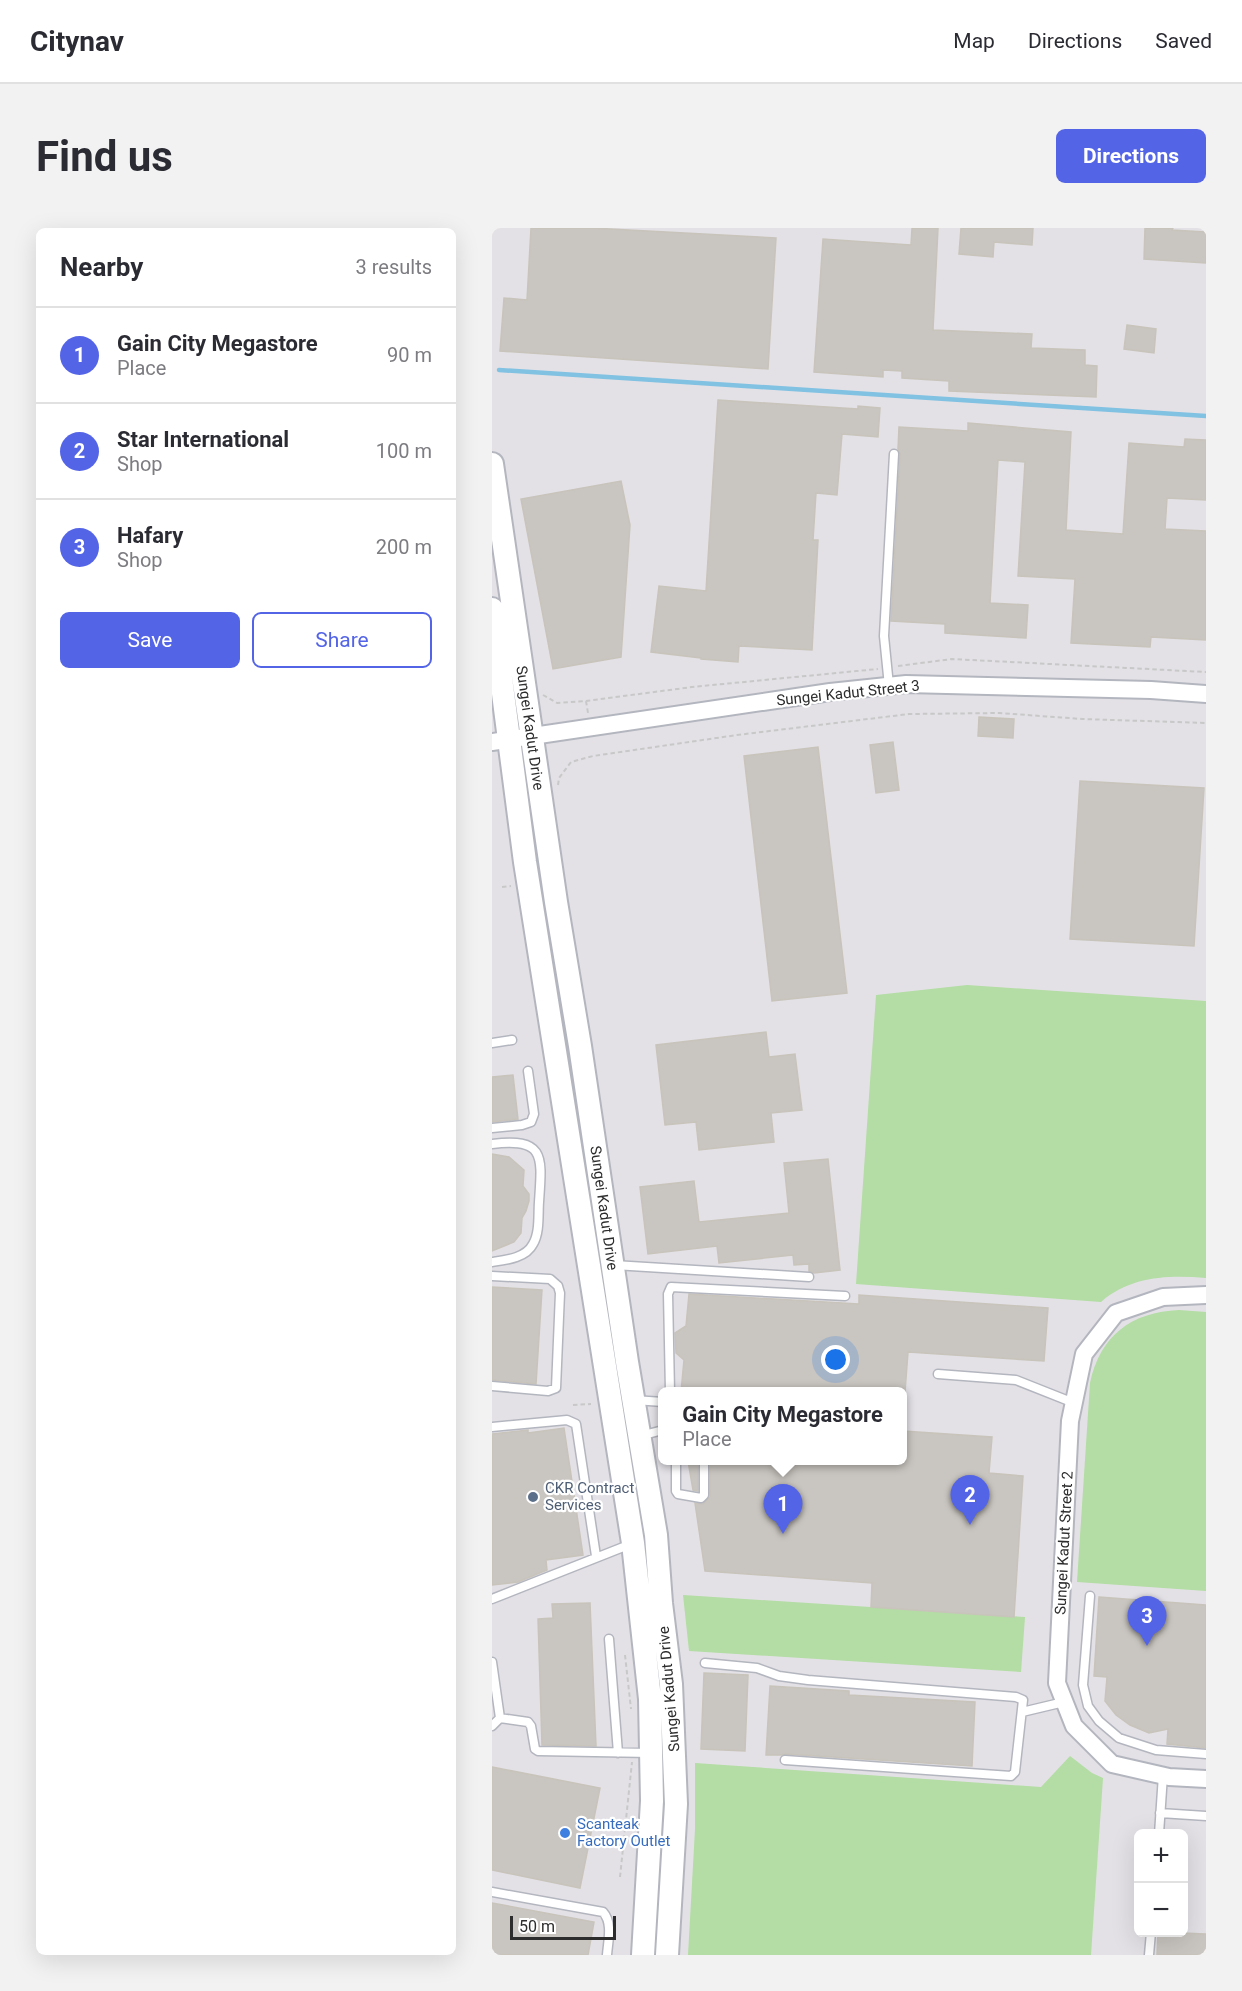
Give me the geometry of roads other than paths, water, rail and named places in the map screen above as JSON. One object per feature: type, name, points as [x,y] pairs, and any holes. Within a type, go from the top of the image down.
[{"type":"main road","name":"Sungei Kadut Drive","points":[[492,464],[502,521],[511,739],[613,1265],[656,1535],[671,1684],[676,1804],[667,1955]]},
{"type":"main road","name":"Sungei Kadut Drive","points":[[492,609],[511,739],[525,862],[549,1022],[633,1544],[650,1699],[642,1753],[652,1801],[643,1955]]},
{"type":"street","name":"Sungei Kadut Street 3","points":[[511,739],[830,692],[906,684],[1151,690],[1206,694]]},
{"type":"street","name":"Sungei Kadut Street 2","points":[[1206,1295],[1163,1297],[1116,1313],[1084,1354],[1070,1420],[1057,1683],[1074,1726],[1112,1764],[1163,1775],[1206,1779]]},
{"type":"lane","points":[[889,686],[884,636],[894,454]]},
{"type":"lane","points":[[492,1043],[512,1040]]},
{"type":"lane","points":[[492,1128],[531,1122],[534,1114],[528,1071]]},
{"type":"lane","points":[[492,1144],[512,1142],[527,1144],[537,1153],[542,1164],[537,1231],[533,1245],[516,1258],[492,1262]]},
{"type":"lane","points":[[613,1265],[809,1277]]},
{"type":"lane","points":[[492,1276],[550,1279],[558,1286],[560,1293],[556,1388],[548,1391],[492,1386]]},
{"type":"lane","points":[[670,1387],[668,1294],[671,1287],[845,1296]]},
{"type":"lane","points":[[938,1374],[1016,1380],[1074,1403]]},
{"type":"lane","points":[[633,1400],[658,1402]]},
{"type":"lane","points":[[492,1426],[567,1420],[576,1424],[596,1557]]},
{"type":"lane","points":[[639,1436],[658,1431]]},
{"type":"lane","points":[[676,1465],[678,1494],[701,1498],[704,1495],[704,1465]]},
{"type":"lane","points":[[492,1599],[633,1544]]},
{"type":"lane","points":[[1090,1596],[1083,1685],[1088,1706],[1099,1721],[1119,1738],[1156,1750],[1206,1754]]},
{"type":"lane","points":[[609,1639],[618,1753]]},
{"type":"lane","points":[[492,1662],[501,1718]]},
{"type":"lane","points":[[705,1663],[757,1668],[779,1676],[808,1680],[1021,1697],[1023,1700],[1015,1772],[1011,1776],[785,1760]]},
{"type":"lane","points":[[1022,1712],[1064,1702]]},
{"type":"lane","points":[[501,1718],[528,1722],[531,1726],[535,1749],[538,1751],[642,1753]]},
{"type":"lane","points":[[492,1726],[501,1718]]},
{"type":"lane","points":[[1159,1829],[1163,1775]]},
{"type":"lane","points":[[1160,1813],[1206,1816]]},
{"type":"lane","points":[[492,1892],[603,1912],[609,1924],[607,1955]]},
{"type":"lane","points":[[1149,1955],[1151,1937]]},
{"type":"waterway","points":[[499,370],[1206,416]]},
{"type":"place","name":"CKR Contract Services","points":[[533,1497]]},
{"type":"place","name":"Star International","points":[[970,1525]]},
{"type":"place","name":"Gain City Megastore","points":[[783,1534]]},
{"type":"place","name":"Hafary","points":[[1147,1646]]},
{"type":"place","name":"Scanteak Factory Outlet","points":[[565,1833]]}]
